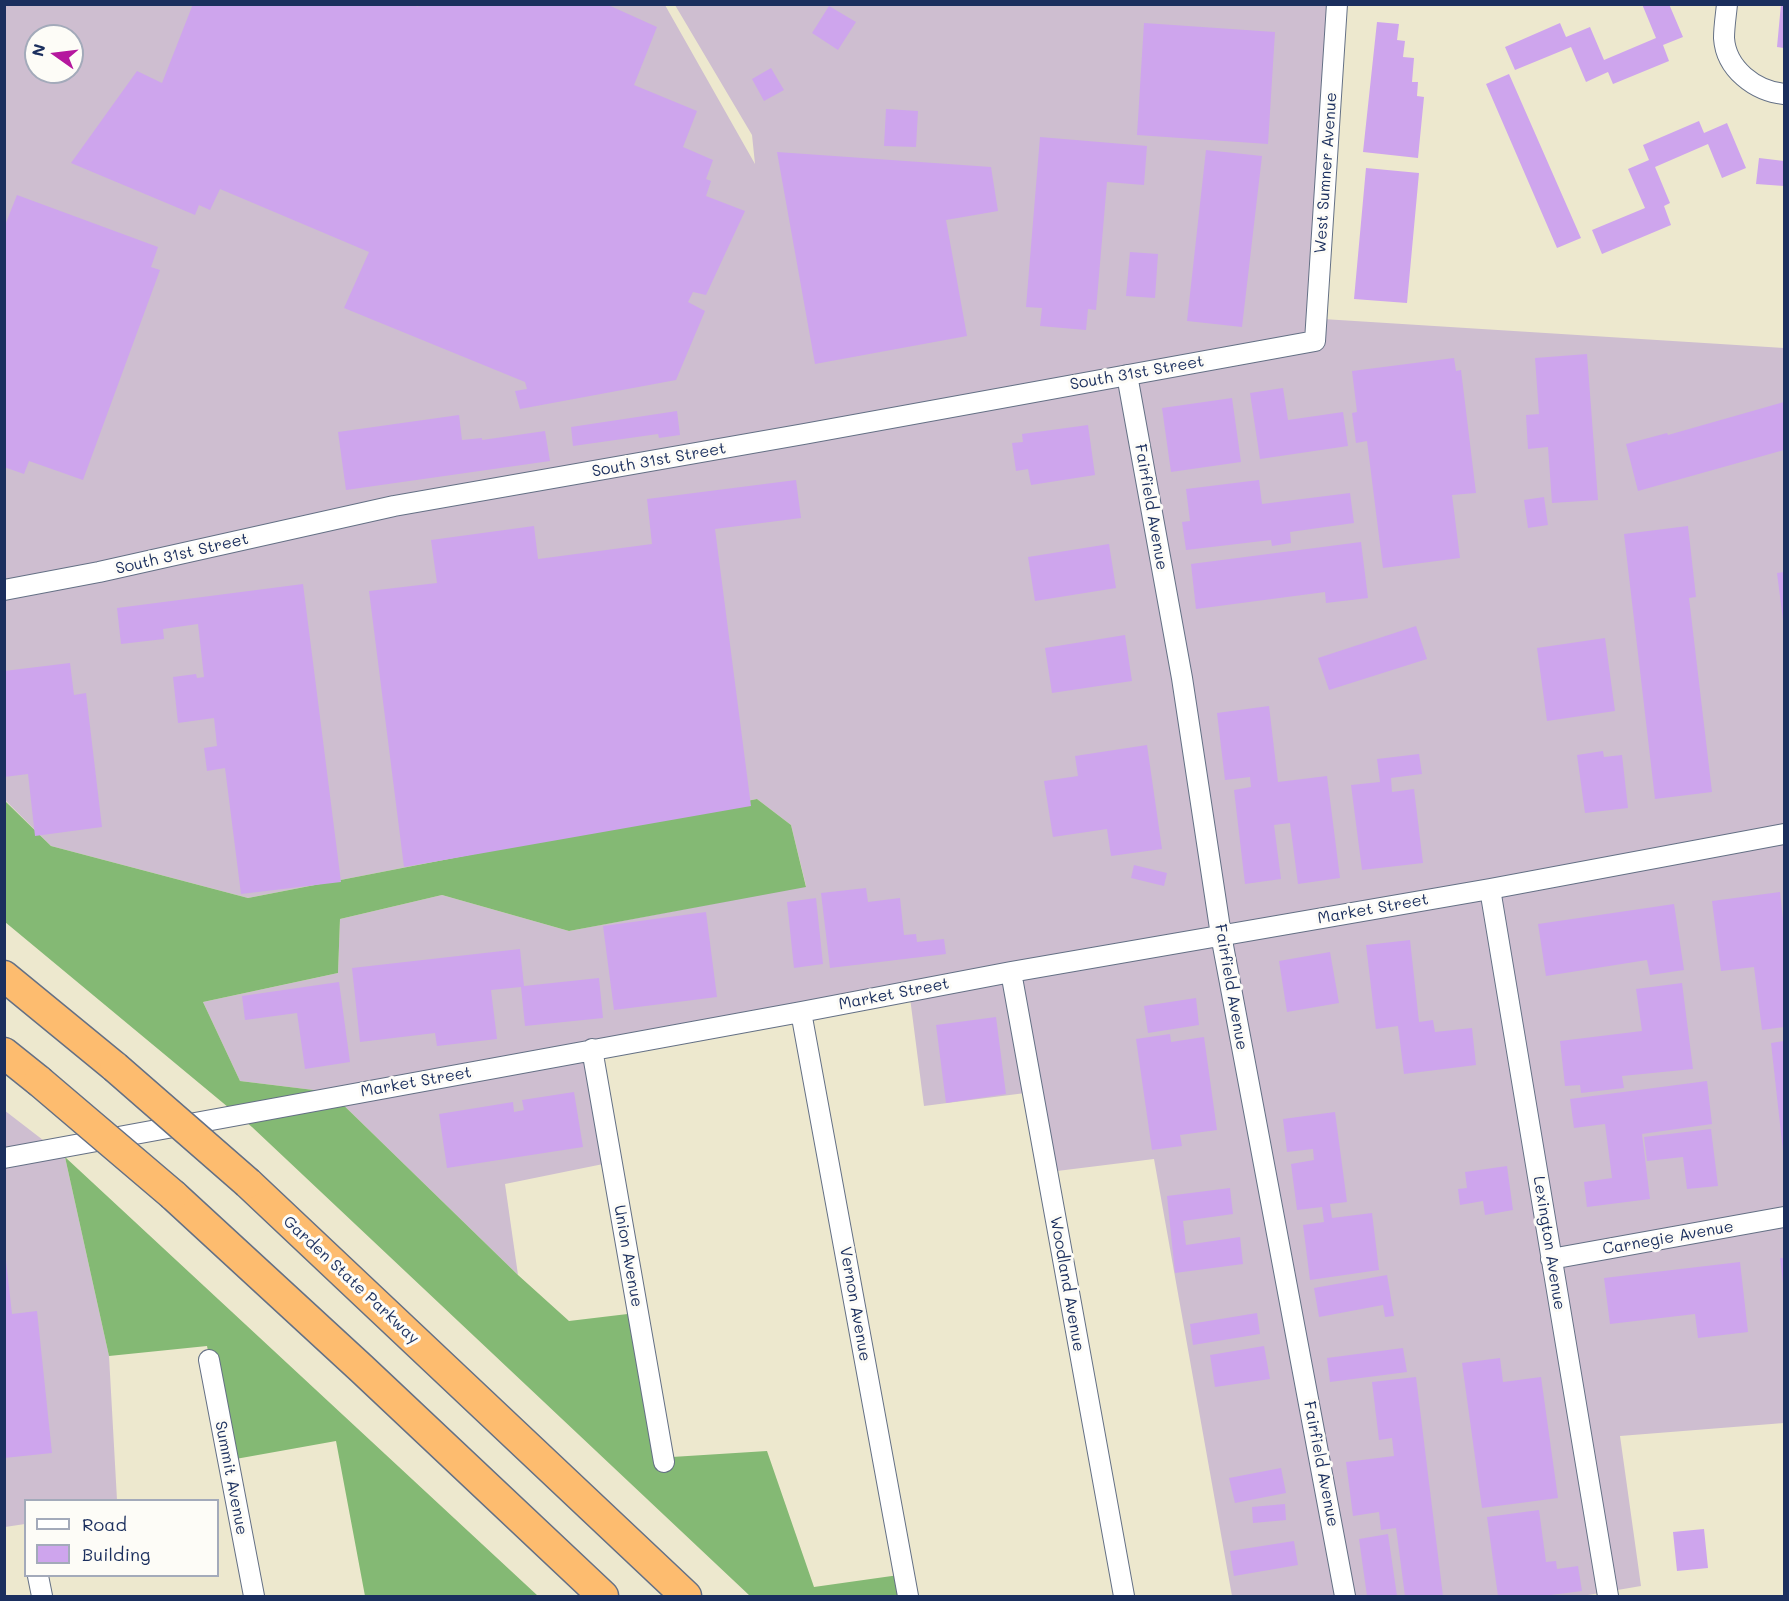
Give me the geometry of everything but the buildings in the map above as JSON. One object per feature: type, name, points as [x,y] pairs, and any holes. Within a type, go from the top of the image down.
[{"type":"highway","name":"Garden State Parkway","points":[[4,976],[115,1067],[248,1183],[686,1596]]},
{"type":"highway","points":[[4,1053],[174,1195],[603,1596]]},
{"type":"street","name":"West Sumner Avenue","points":[[1315,341],[1337,4]]},
{"type":"street","points":[[1727,4],[1724,40],[1731,62],[1750,83],[1774,93],[1785,94]]},
{"type":"street","name":"South 31st Street","points":[[4,590],[99,572],[394,506],[1315,341]]},
{"type":"street","name":"Fairfield Avenue","points":[[1127,375],[1182,678],[1221,935],[1345,1596]]},
{"type":"street","name":"Market Street","points":[[4,1158],[1011,972],[1490,889],[1785,834]]},
{"type":"street","name":"Lexington Avenue","points":[[1490,889],[1608,1596]]},
{"type":"street","name":"Woodland Avenue","points":[[1011,972],[1124,1596]]},
{"type":"street","name":"Vernon Avenue","points":[[801,1012],[908,1596]]},
{"type":"street","name":"Union Avenue","points":[[592,1049],[664,1462]]},
{"type":"street","name":"Carnegie Avenue","points":[[1551,1259],[1785,1217]]},
{"type":"street","name":"Summit Avenue","points":[[209,1360],[254,1596]]},
{"type":"street","points":[[38,1577],[42,1596]]},
{"type":"shaded area","points":[[4,5],[665,5],[755,164],[752,135],[675,5],[1327,5],[1307,318],[1784,348],[1784,1423],[1620,1436],[1641,1586],[1582,1596],[1232,1596],[1154,1159],[1049,1172],[1033,1092],[924,1106],[909,990],[591,1047],[613,1162],[505,1184],[518,1275],[330,1092],[240,1081],[203,1002],[338,973],[340,919],[442,895],[569,931],[806,886],[791,825],[757,799],[248,898],[51,846],[5,800]]},
{"type":"shaded area","points":[[4,1110],[65,1157],[109,1356],[117,1499],[24,1499],[24,1524],[5,1527]]},
{"type":"green space","points":[[757,799],[791,825],[806,887],[569,931],[442,895],[340,919],[338,973],[203,1002],[240,1081],[330,1092],[518,1275],[569,1321],[636,1313],[672,1457],[767,1451],[814,1587],[906,1574],[911,1596],[750,1596],[252,1127],[5,922],[4,800],[51,846],[248,898]]},
{"type":"green space","points":[[65,1157],[538,1596],[365,1596],[336,1441],[230,1460],[207,1346],[109,1356]]}]
